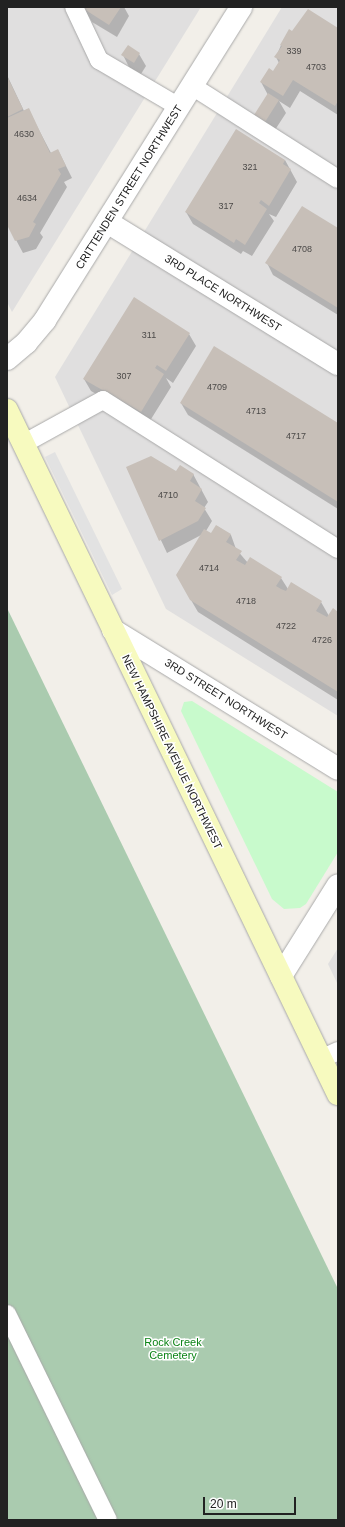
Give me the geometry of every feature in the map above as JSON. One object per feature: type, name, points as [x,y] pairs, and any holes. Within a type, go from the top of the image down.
[{"type":"main road","name":"NEW HAMPSHIRE AVENUE NORTHWEST","points":[[7,410],[281,976],[330,1055],[338,1094]]},
{"type":"street","name":"CRITTENDEN STREET NORTHWEST","points":[[7,359],[26,343],[44,320],[107,222],[240,7]]},
{"type":"street","name":"3RD PLACE NORTHWEST","points":[[107,222],[338,364]]},
{"type":"street","name":"3RD STREET NORTHWEST","points":[[114,630],[338,769]]},
{"type":"street","points":[[281,976],[338,885]]},
{"type":"lane","points":[[74,7],[99,60],[179,107]]},
{"type":"lane","points":[[192,86],[338,179]]},
{"type":"lane","points":[[23,444],[103,400],[338,549]]},
{"type":"lane","points":[[7,1314],[108,1520]]},
{"type":"shaded area","points":[[7,7],[201,7],[12,312],[7,302]]},
{"type":"shaded area","points":[[282,7],[338,7],[338,716],[166,609],[55,377]]},
{"type":"shaded area","points":[[55,452],[122,589],[112,595],[45,457]]},
{"type":"shaded area","points":[[338,948],[338,985],[328,964]]},
{"type":"green space","name":"Rock Creek Cemetery","points":[[7,608],[338,1289],[338,1520],[7,1520]]},
{"type":"green space","points":[[192,701],[338,792],[338,852],[306,904],[300,908],[284,909],[272,899],[181,711],[184,702]]},
{"type":"building","points":[[85,7],[121,7],[109,25],[84,9]]},
{"type":"building","points":[[308,9],[338,28],[338,101],[335,106],[293,80],[283,96],[260,82],[269,68],[273,71],[280,60],[274,57],[282,46],[280,45],[289,29],[292,31]]},
{"type":"building","points":[[128,45],[140,53],[134,63],[121,55]]},
{"type":"building","points":[[7,76],[23,109],[7,117]]},
{"type":"building","points":[[268,93],[279,100],[265,122],[254,115]]},
{"type":"building","points":[[29,108],[50,153],[58,149],[66,166],[58,169],[61,174],[33,222],[36,224],[29,237],[15,241],[7,225],[7,118]]},
{"type":"building","points":[[236,129],[285,160],[283,164],[291,169],[269,206],[261,200],[259,203],[267,209],[245,245],[236,239],[234,243],[185,212]]},
{"type":"building","points":[[302,206],[338,228],[338,308],[265,263]]},
{"type":"building","points":[[134,297],[190,333],[166,371],[157,365],[155,368],[164,374],[141,412],[83,379]]},
{"type":"building","points":[[214,346],[338,423],[338,502],[180,403]]},
{"type":"building","points":[[151,456],[176,471],[180,465],[194,474],[190,481],[202,489],[195,501],[206,508],[198,521],[159,541],[126,467]]},
{"type":"building","points":[[216,525],[231,534],[226,542],[242,551],[236,560],[245,565],[250,557],[282,577],[276,586],[286,591],[291,582],[322,601],[316,611],[327,617],[333,608],[338,612],[338,692],[190,600],[176,575],[204,529],[211,533]]}]
